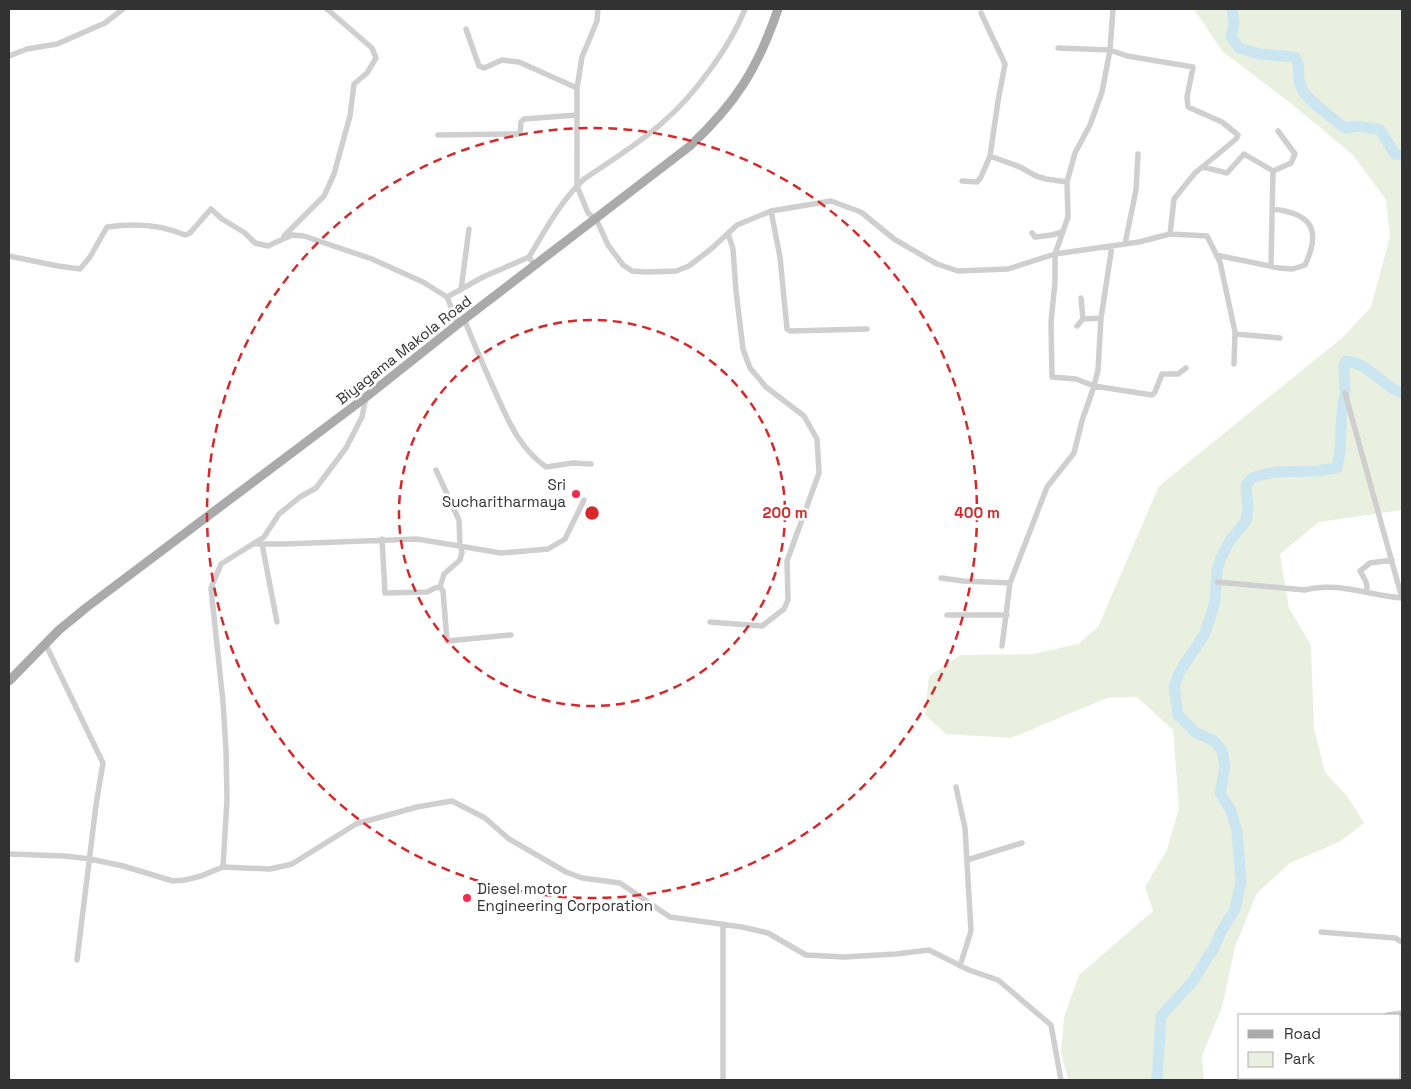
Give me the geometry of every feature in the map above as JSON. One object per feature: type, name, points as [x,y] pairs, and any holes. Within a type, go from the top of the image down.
[{"type":"main road","name":"Biyagama Makola Road","points":[[9,681],[45,644],[95,601],[366,397],[690,146],[721,116],[748,80],[764,47],[778,9]]},
{"type":"street","points":[[9,56],[28,49],[58,44],[106,23],[123,9]]},
{"type":"street","points":[[282,239],[324,196],[334,174],[350,116],[354,84],[367,73],[376,58],[372,48],[328,9]]},
{"type":"street","points":[[598,9],[597,21],[582,57],[578,88],[577,186],[588,213],[596,218],[608,245],[623,265],[632,271],[676,271],[688,266],[711,250],[737,225],[771,211],[831,201],[861,212],[894,238],[937,264],[958,271],[1008,269],[1055,254],[1125,244],[1170,234],[1207,236],[1220,262],[1235,334],[1234,364]]},
{"type":"street","points":[[447,297],[483,277],[529,257],[558,208],[577,186],[584,179],[662,124],[687,98],[729,41],[745,9]]},
{"type":"street","points":[[1113,9],[1110,50],[1102,92],[1090,126],[1075,153],[1067,182],[1068,216],[1055,254],[1055,282],[1051,322],[1052,377],[1076,379],[1094,386],[1152,395],[1156,392],[1162,374],[1178,374],[1186,368]]},
{"type":"street","points":[[962,181],[977,182],[990,156],[1005,64],[981,13]]},
{"type":"street","points":[[466,29],[479,66],[482,68],[502,60],[519,62],[578,88]]},
{"type":"street","points":[[1058,48],[1110,50],[1127,56],[1193,67],[1187,97],[1188,107],[1222,122],[1238,135],[1236,139],[1203,166],[1174,199],[1170,234]]},
{"type":"street","points":[[438,135],[518,134],[520,133],[521,122],[524,119],[577,115]]},
{"type":"street","points":[[1273,171],[1291,163],[1295,154],[1278,131]]},
{"type":"street","points":[[1125,244],[1132,218],[1138,154]]},
{"type":"street","points":[[1203,166],[1227,174],[1244,154],[1273,171]]},
{"type":"street","points":[[990,156],[1020,167],[1036,176],[1067,182]]},
{"type":"street","points":[[1271,265],[1273,171]]},
{"type":"street","points":[[9,256],[80,269],[90,257],[108,227],[129,224],[169,228],[185,235],[190,233],[211,209],[222,219],[245,233],[255,243],[268,246],[292,235],[304,236],[364,256],[423,282],[447,297],[461,322],[510,426],[535,459],[546,466],[573,463],[591,464]]},
{"type":"street","points":[[1216,255],[1279,268],[1293,269],[1304,265],[1311,251],[1314,232],[1308,222],[1296,214],[1272,209]]},
{"type":"street","points":[[771,211],[780,257],[787,329],[790,331],[867,329]]},
{"type":"street","points":[[461,290],[469,230]]},
{"type":"street","points":[[1032,234],[1035,236],[1052,235],[1062,232]]},
{"type":"street","points":[[710,622],[762,626],[784,609],[788,600],[787,561],[819,473],[817,439],[804,416],[766,387],[750,368],[743,349],[733,249],[728,234]]},
{"type":"street","points":[[1002,646],[1010,583],[1037,518],[1047,487],[1074,453],[1094,386],[1098,370],[1101,318],[1112,246]]},
{"type":"street","points":[[529,257],[534,266]]},
{"type":"street","points":[[1077,326],[1083,319],[1081,298]]},
{"type":"street","points":[[1083,319],[1101,318]]},
{"type":"street","points":[[1235,334],[1280,338]]},
{"type":"street","points":[[1217,582],[1305,590],[1324,588],[1402,598],[1345,393]]},
{"type":"street","points":[[223,867],[226,750],[211,588],[221,564],[264,537],[279,514],[300,497],[316,488],[346,448],[362,417],[366,397]]},
{"type":"street","points":[[436,470],[459,520],[462,552],[460,560],[444,574],[440,587]]},
{"type":"street","points":[[254,544],[313,544],[382,539],[417,539],[501,553],[548,549],[565,539],[584,500]]},
{"type":"street","points":[[382,539],[385,593],[426,592],[440,587]]},
{"type":"street","points":[[262,544],[277,622]]},
{"type":"street","points":[[1366,592],[1368,587],[1360,571],[1370,563],[1392,560]]},
{"type":"street","points":[[941,578],[1010,583]]},
{"type":"street","points":[[440,587],[443,590],[448,640],[511,635]]},
{"type":"street","points":[[947,615],[1007,615]]},
{"type":"street","points":[[45,644],[104,763],[77,960]]},
{"type":"street","points":[[956,787],[965,828],[971,931],[960,966]]},
{"type":"street","points":[[9,854],[90,859],[123,866],[173,881],[185,880],[223,867],[270,868],[292,864],[356,824],[417,807],[452,801],[485,818],[509,838],[566,872],[582,878],[620,883],[670,917],[723,924],[768,934],[806,954],[844,957],[928,950],[960,966],[998,980],[1051,1025],[1057,1067],[1061,1080]]},
{"type":"street","points":[[967,860],[1022,843]]},
{"type":"street","points":[[723,924],[723,1080]]},
{"type":"street","points":[[1321,932],[1395,938],[1402,942]]},
{"type":"green space","points":[[1194,9],[1402,9],[1402,510],[1319,522],[1280,554],[1289,608],[1311,645],[1314,728],[1325,772],[1347,796],[1364,823],[1339,842],[1290,863],[1257,893],[1235,947],[1222,1007],[1202,1056],[1204,1080],[1068,1080],[1061,1052],[1064,1017],[1079,975],[1153,911],[1145,887],[1167,850],[1179,808],[1173,730],[1137,697],[1107,698],[1011,738],[946,734],[925,715],[929,676],[961,655],[1033,654],[1078,644],[1098,627],[1159,486],[1342,338],[1371,307],[1390,236],[1386,200],[1353,155],[1289,102],[1222,51]]},
{"type":"waterway","points":[[1232,9],[1234,24],[1231,37],[1239,48],[1260,54],[1295,57],[1298,65],[1299,83],[1314,103],[1345,128],[1358,126],[1380,130],[1395,154],[1402,155]]},
{"type":"waterway","points":[[1157,1080],[1161,1016],[1194,980],[1213,950],[1235,909],[1241,881],[1237,831],[1231,811],[1220,793],[1225,767],[1222,750],[1214,741],[1195,732],[1178,715],[1174,687],[1180,671],[1204,635],[1210,619],[1215,601],[1217,569],[1222,556],[1229,542],[1246,521],[1248,509],[1246,485],[1252,478],[1276,472],[1316,471],[1337,468],[1345,393],[1344,365],[1346,361],[1362,366],[1387,385],[1402,393]]},
{"type":"place","name":"Sri Sucharitharmaya","points":[[576,494]]},
{"type":"place","name":"Diesel motor Engineering Corporation","points":[[467,898]]}]
